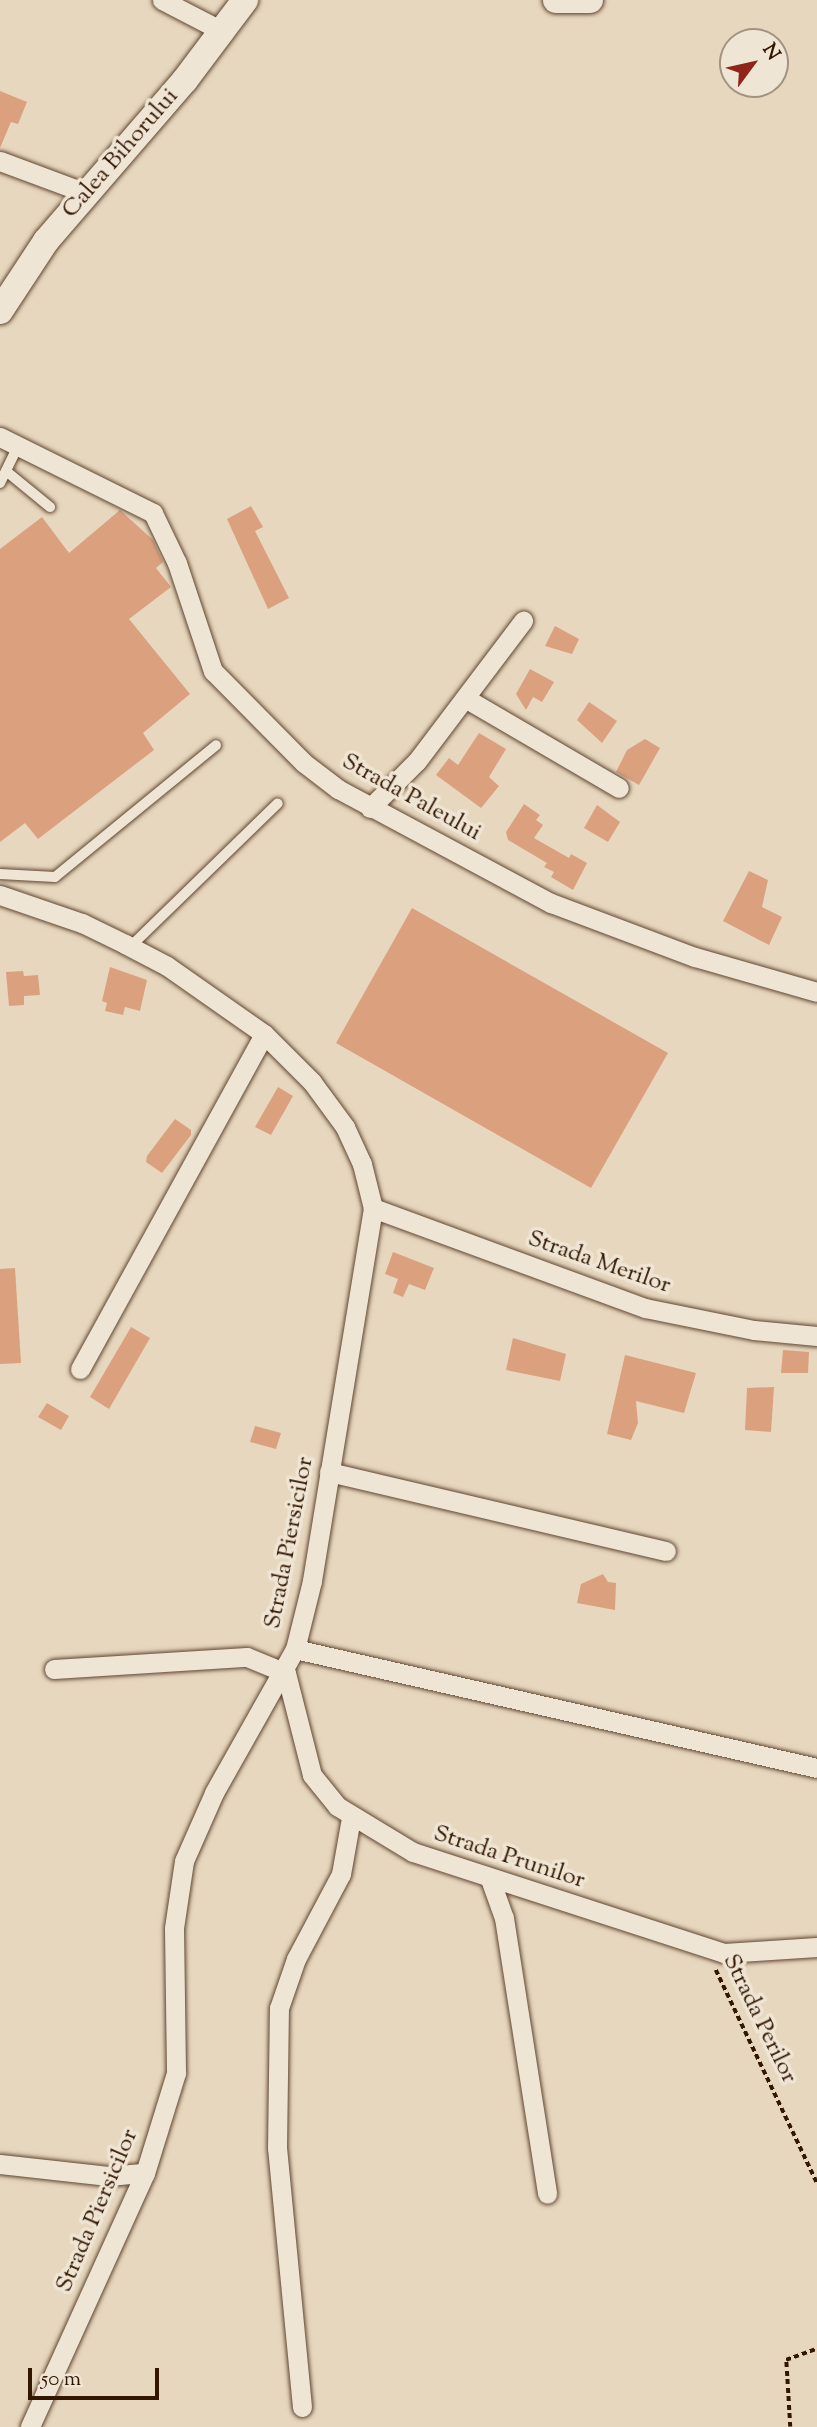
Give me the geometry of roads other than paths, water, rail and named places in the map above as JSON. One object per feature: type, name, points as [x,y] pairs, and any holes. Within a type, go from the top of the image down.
[{"type":"main road","name":"Calea Bihorului","points":[[0,311],[46,241],[224,32],[245,0]]},
{"type":"main road","points":[[556,0],[590,0]]},
{"type":"street","points":[[162,0],[224,32]]},
{"type":"street","points":[[0,161],[86,193]]},
{"type":"street","name":"Strada Paleului","points":[[0,437],[139,502],[152,513],[177,563],[213,671],[304,763],[370,808],[551,903],[695,957],[817,992]]},
{"type":"street","points":[[370,808],[417,761],[523,621]]},
{"type":"street","points":[[465,698],[619,788]]},
{"type":"street","name":"Strada Piersicilor","points":[[0,895],[82,923],[167,966],[264,1034],[312,1082],[345,1127],[362,1164],[373,1208],[329,1472],[295,1649],[286,1672],[214,1793],[184,1861],[174,1928],[176,2073],[145,2173],[30,2427]]},
{"type":"street","points":[[80,1369],[264,1034]]},
{"type":"street","name":"Strada Merilor","points":[[373,1208],[645,1308],[754,1330],[817,1336]]},
{"type":"street","points":[[329,1472],[666,1551]]},
{"type":"street","points":[[295,1649],[817,1768]]},
{"type":"street","points":[[54,1669],[247,1657],[286,1672]]},
{"type":"street","name":"Strada Prunilor","points":[[286,1672],[312,1775],[351,1818],[413,1852],[724,1954],[817,1947]]},
{"type":"street","points":[[302,2407],[277,2148],[279,2008],[296,1959],[341,1874],[351,1818]]},
{"type":"street","points":[[490,1879],[504,1918],[547,2194]]},
{"type":"street","points":[[0,2164],[108,2176],[145,2173]]},
{"type":"lane","points":[[0,483],[18,446]]},
{"type":"lane","points":[[6,471],[50,507]]},
{"type":"lane","points":[[0,874],[54,877],[216,745]]},
{"type":"lane","points":[[130,947],[278,803]]}]
